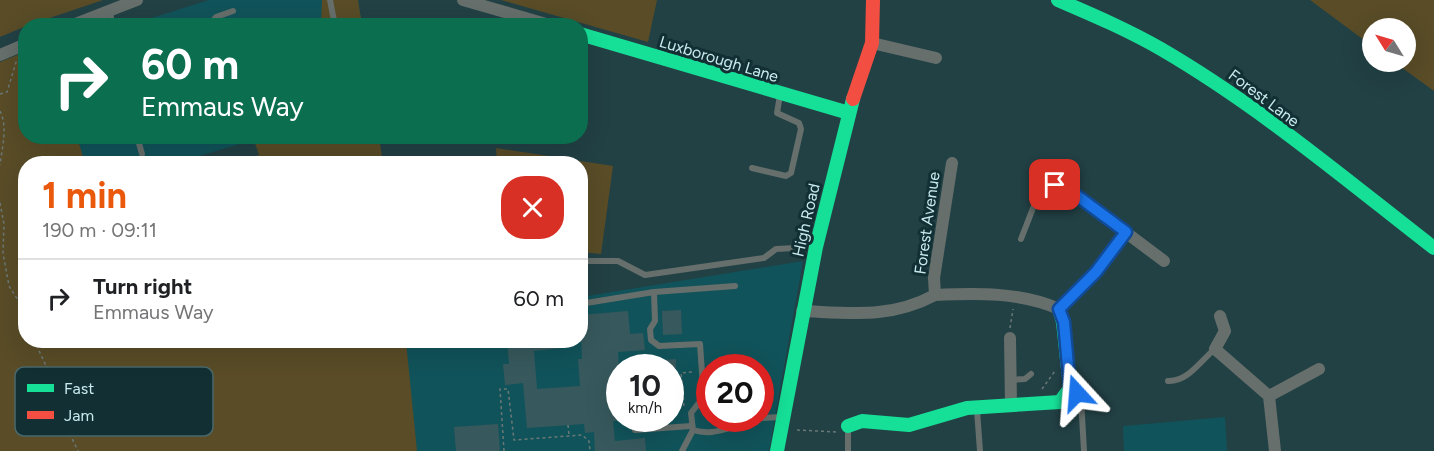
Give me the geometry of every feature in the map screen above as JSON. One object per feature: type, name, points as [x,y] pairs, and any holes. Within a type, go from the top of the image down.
[{"type":"street","points":[[90,18],[137,0]]},
{"type":"street","points":[[463,0],[525,18]]},
{"type":"street","name":"High Road","points":[[777,451],[802,311],[816,248],[849,113],[872,43],[873,0]]},
{"type":"street","name":"Forest Lane","points":[[1058,0],[1143,37],[1204,74],[1434,248]]},
{"type":"street","name":"Luxborough Lane","points":[[588,36],[849,113]]},
{"type":"street","points":[[872,43],[936,58]]},
{"type":"street","points":[[0,55],[18,46]]},
{"type":"street","name":"Forest Avenue","points":[[802,311],[877,313],[896,311],[935,295],[934,278],[952,163]]},
{"type":"street","points":[[1055,185],[1072,192],[1164,261]]},
{"type":"street","points":[[1059,309],[1096,272],[1126,232]]},
{"type":"street","points":[[935,295],[989,293],[1059,309]]},
{"type":"street","points":[[848,426],[862,421],[909,425],[977,407],[1060,402],[1070,388],[1064,322],[1059,309]]},
{"type":"street","points":[[1220,316],[1224,331],[1215,349],[1269,396],[1275,451]]},
{"type":"street","points":[[1010,338],[1011,405]]},
{"type":"street","points":[[1269,396],[1319,369]]},
{"type":"lane","points":[[330,0],[333,18]]},
{"type":"lane","points":[[110,10],[111,18]]},
{"type":"lane","points":[[215,18],[233,11]]},
{"type":"lane","points":[[752,168],[786,176],[791,174],[801,129],[799,123],[777,112],[780,94]]},
{"type":"lane","points":[[139,144],[142,154]]},
{"type":"lane","points":[[1021,239],[1035,203],[1055,185]]},
{"type":"lane","points":[[588,261],[618,261],[645,276],[764,258],[776,249],[816,248]]},
{"type":"lane","points":[[588,303],[654,292],[735,286]]},
{"type":"lane","points":[[654,292],[655,321],[650,329],[651,340],[659,346],[700,344],[701,354]]},
{"type":"lane","points":[[1168,381],[1180,380],[1215,349]]},
{"type":"lane","points":[[1010,380],[1025,378],[1031,374]]},
{"type":"lane","points":[[1070,388],[1080,399],[1084,451]]},
{"type":"lane","points":[[977,407],[980,451]]},
{"type":"lane","points":[[682,451],[691,413],[696,409]]},
{"type":"lane","points":[[774,421],[782,423]]},
{"type":"lane","points":[[848,426],[848,451]]},
{"type":"lane","points":[[684,427],[696,429]]},
{"type":"path","points":[[0,94],[7,92],[18,59]]},
{"type":"path","points":[[0,111],[3,118],[4,136],[0,165]]},
{"type":"path","points":[[0,203],[4,224],[3,253],[9,286],[18,300]]},
{"type":"path","points":[[1010,338],[1016,298]]},
{"type":"path","points":[[38,348],[47,367]]},
{"type":"path","points":[[1039,404],[1038,394],[1067,358]]},
{"type":"path","points":[[504,451],[500,389],[508,389],[514,440],[586,437],[590,451]]},
{"type":"path","points":[[684,396],[689,427]]},
{"type":"path","points":[[782,423],[837,432],[848,426]]},
{"type":"path","points":[[568,425],[569,436]]},
{"type":"path","points":[[71,436],[78,451]]},
{"type":"shaded area","points":[[0,0],[103,0],[50,18],[18,18],[18,29],[0,37]]},
{"type":"shaded area","points":[[209,0],[358,0],[361,18],[152,18]]},
{"type":"shaded area","points":[[322,0],[358,0],[361,18],[321,18]]},
{"type":"shaded area","points":[[501,0],[657,0],[648,42],[588,25],[588,18],[564,18]]},
{"type":"shaded area","points":[[1310,0],[1434,0],[1434,91],[1408,72],[1416,72],[1416,18],[1362,18],[1362,39]]},
{"type":"shaded area","points":[[18,55],[18,144],[79,144],[83,156],[18,156],[18,348],[407,348],[417,451],[0,451],[0,62]]},
{"type":"shaded area","points":[[79,144],[240,144],[199,156],[83,156]]},
{"type":"shaded area","points":[[255,144],[380,144],[382,156],[256,156],[259,155]]},
{"type":"shaded area","points":[[496,148],[548,156],[497,156]]},
{"type":"shaded area","points":[[588,162],[613,166],[601,254],[588,253]]},
{"type":"shaded area","points":[[803,261],[774,423],[774,354],[696,354],[696,432],[772,432],[769,451],[129,451],[122,436],[213,436],[213,367],[92,367],[83,348],[588,348],[588,296]]},
{"type":"shaded area","points":[[1225,417],[1227,451],[1124,451],[1123,426]]},
{"type":"building","points":[[681,310],[682,334],[663,335],[662,311]]},
{"type":"building","points":[[628,311],[630,334],[643,333],[645,350],[606,354],[606,432],[614,432],[615,441],[645,438],[646,451],[595,451],[594,432],[585,433],[584,424],[527,428],[523,383],[505,385],[503,364],[509,364],[508,348],[561,348],[534,351],[537,389],[580,386],[578,359],[582,359],[582,348],[588,348],[588,314]]},
{"type":"building","points":[[498,424],[500,451],[456,451],[454,427]]},
{"type":"traffic: fast","points":[[1058,0],[1136,35],[1232,94],[1301,144],[1434,248]]},
{"type":"traffic: fast","points":[[588,36],[849,113]]},
{"type":"traffic: fast","points":[[777,451],[816,247],[853,99]]},
{"type":"traffic: fast","points":[[848,426],[862,421],[909,425],[967,408],[1060,402],[1070,388],[1063,322],[1059,309]]},
{"type":"traffic: jam","points":[[853,99],[872,43],[873,0]]},
{"type":"route","points":[[1055,185],[1072,192],[1126,232],[1096,272],[1059,309],[1064,322],[1070,388],[1077,393]]}]
